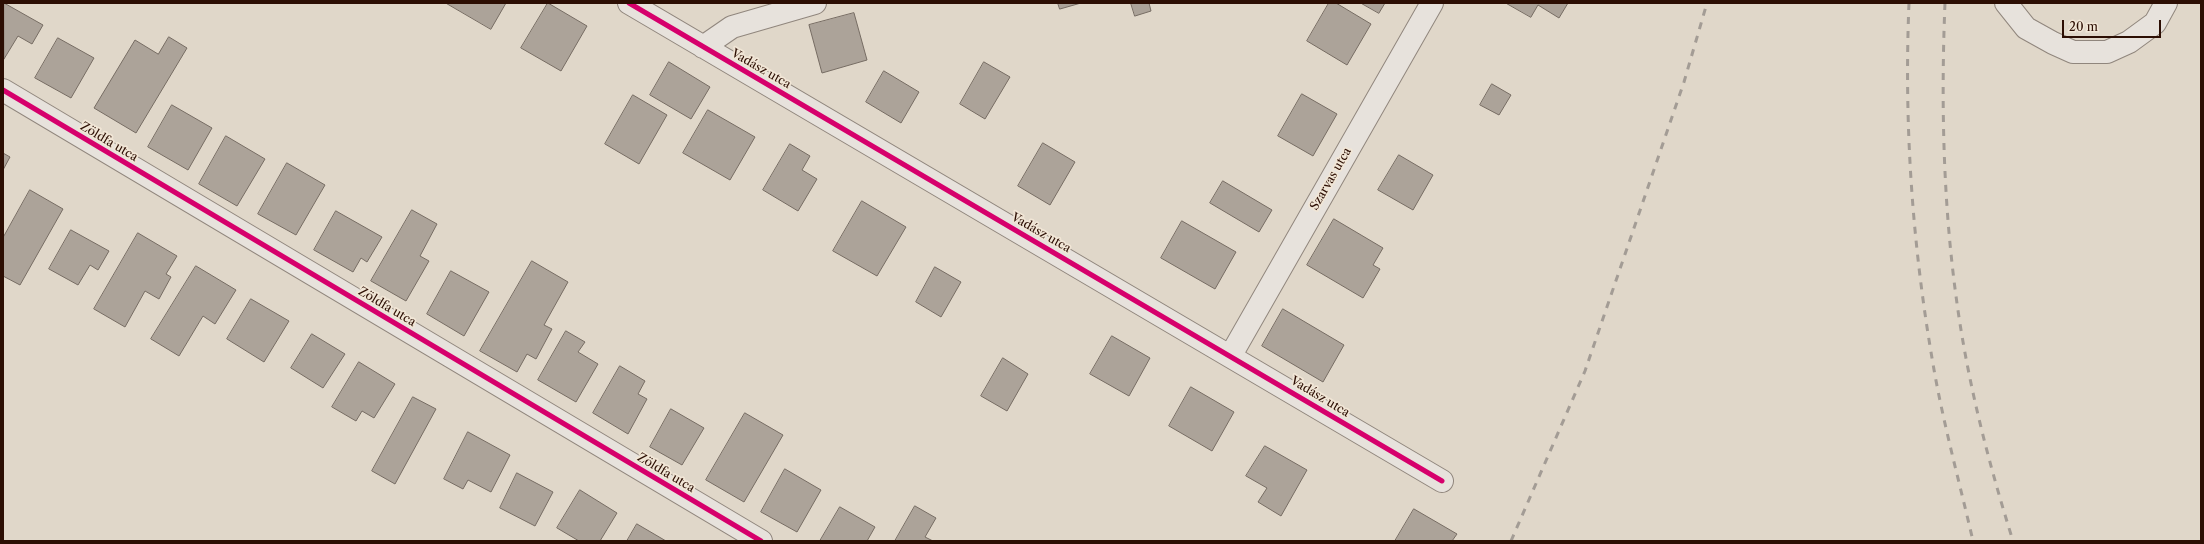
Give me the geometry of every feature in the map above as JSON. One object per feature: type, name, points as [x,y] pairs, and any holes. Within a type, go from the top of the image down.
[{"type":"street","name":"Vadász utca","points":[[629,3],[1231,355],[1442,481]]},
{"type":"street","points":[[703,47],[732,27],[815,3]]},
{"type":"street","name":"Szarvas utca","points":[[1231,355],[1432,3]]},
{"type":"street","points":[[2006,3],[2026,28],[2073,52],[2107,52],[2129,42],[2155,23],[2166,3]]},
{"type":"street","name":"Zöldfa utca","points":[[3,90],[761,541]]},
{"type":"building","points":[[4,3],[43,25],[32,44],[18,36],[4,59]]},
{"type":"building","points":[[446,3],[506,3],[491,29]]},
{"type":"building","points":[[548,3],[587,26],[561,71],[521,48]]},
{"type":"building","points":[[1058,3],[1081,3],[1060,9]]},
{"type":"building","points":[[1131,3],[1149,3],[1151,11],[1135,16]]},
{"type":"building","points":[[1329,3],[1336,3],[1371,24],[1347,65],[1307,41]]},
{"type":"building","points":[[1361,3],[1385,3],[1379,13]]},
{"type":"building","points":[[1506,3],[1568,3],[1559,18],[1538,5],[1531,17]]},
{"type":"building","points":[[854,13],[867,60],[822,73],[809,25]]},
{"type":"building","points":[[169,37],[187,48],[136,133],[94,108],[135,40],[158,54]]},
{"type":"building","points":[[58,38],[94,58],[71,98],[35,78]]},
{"type":"building","points":[[669,62],[710,87],[691,119],[650,95]]},
{"type":"building","points":[[984,62],[1010,77],[985,119],[960,104]]},
{"type":"building","points":[[884,71],[919,92],[901,123],[866,102]]},
{"type":"building","points":[[1492,84],[1511,95],[1499,115],[1480,105]]},
{"type":"building","points":[[1302,94],[1337,114],[1313,156],[1278,136]]},
{"type":"building","points":[[633,95],[667,115],[639,164],[605,144]]},
{"type":"building","points":[[172,105],[212,128],[188,170],[148,147]]},
{"type":"building","points":[[708,110],[755,137],[730,180],[683,153]]},
{"type":"building","points":[[226,136],[265,159],[237,206],[199,184]]},
{"type":"building","points":[[1043,143],[1075,162],[1050,205],[1018,186]]},
{"type":"building","points":[[790,144],[810,156],[802,170],[817,179],[798,211],[763,190]]},
{"type":"building","points":[[3,153],[10,157],[3,170]]},
{"type":"building","points":[[1399,155],[1433,175],[1413,210],[1378,190]]},
{"type":"building","points":[[287,163],[325,185],[296,235],[258,214]]},
{"type":"building","points":[[1223,181],[1272,210],[1259,232],[1210,203]]},
{"type":"building","points":[[30,190],[63,209],[20,285],[3,276],[3,238]]},
{"type":"building","points":[[862,201],[906,227],[877,276],[833,251]]},
{"type":"building","points":[[412,210],[437,224],[420,256],[429,261],[406,301],[371,281]]},
{"type":"building","points":[[336,211],[382,237],[367,262],[361,258],[353,272],[314,250]]},
{"type":"building","points":[[1334,219],[1383,248],[1373,265],[1380,269],[1363,298],[1307,265]]},
{"type":"building","points":[[1182,221],[1236,252],[1215,289],[1161,258]]},
{"type":"building","points":[[71,230],[109,251],[98,270],[90,265],[78,285],[49,269]]},
{"type":"building","points":[[138,233],[177,256],[166,274],[171,277],[159,299],[145,291],[125,327],[94,309]]},
{"type":"building","points":[[532,261],[568,282],[544,325],[552,329],[536,359],[527,354],[517,372],[480,351]]},
{"type":"building","points":[[196,266],[236,290],[215,324],[203,316],[179,356],[151,339]]},
{"type":"building","points":[[935,267],[961,282],[941,317],[916,302]]},
{"type":"building","points":[[451,271],[489,292],[464,336],[427,314]]},
{"type":"building","points":[[251,299],[289,321],[264,362],[227,339]]},
{"type":"building","points":[[1283,309],[1344,345],[1323,382],[1262,346]]},
{"type":"building","points":[[566,331],[585,342],[578,352],[598,364],[576,402],[538,380]]},
{"type":"building","points":[[312,334],[345,354],[323,388],[291,368]]},
{"type":"building","points":[[1112,336],[1150,358],[1129,396],[1090,374]]},
{"type":"building","points":[[1003,358],[1028,374],[1007,411],[981,396]]},
{"type":"building","points":[[359,362],[395,384],[374,418],[362,411],[356,421],[332,407]]},
{"type":"building","points":[[620,366],[645,381],[638,394],[647,399],[628,434],[593,413]]},
{"type":"building","points":[[1191,387],[1234,412],[1212,451],[1169,426]]},
{"type":"building","points":[[413,397],[436,409],[395,484],[372,471]]},
{"type":"building","points":[[671,409],[704,428],[682,465],[650,447]]},
{"type":"building","points":[[745,413],[783,435],[744,502],[706,480]]},
{"type":"building","points":[[468,432],[510,455],[491,492],[468,480],[463,489],[444,479]]},
{"type":"building","points":[[1265,446],[1307,470],[1281,516],[1258,502],[1267,488],[1246,476]]},
{"type":"building","points":[[785,469],[821,490],[797,532],[761,512]]},
{"type":"building","points":[[517,473],[553,492],[535,526],[500,508]]},
{"type":"building","points":[[580,490],[617,513],[600,541],[579,541],[557,528]]},
{"type":"building","points":[[915,506],[936,518],[925,537],[933,541],[895,541]]},
{"type":"building","points":[[840,507],[875,527],[867,541],[820,541]]},
{"type":"building","points":[[1414,509],[1457,534],[1452,541],[1395,541]]},
{"type":"building","points":[[637,524],[666,541],[627,541]]},
{"type":"railway","points":[[1511,541],[1585,371],[1684,82],[1707,3]]},
{"type":"railway","points":[[1909,3],[1909,137],[1911,181],[1919,270],[1936,381],[1973,541]]},
{"type":"railway","points":[[1945,3],[1943,76],[1944,150],[1948,223],[1956,296],[1966,358],[1979,420],[2013,541]]},
{"type":"cycle path","points":[[629,3],[1442,481]]},
{"type":"cycle path","points":[[3,90],[761,541]]}]
